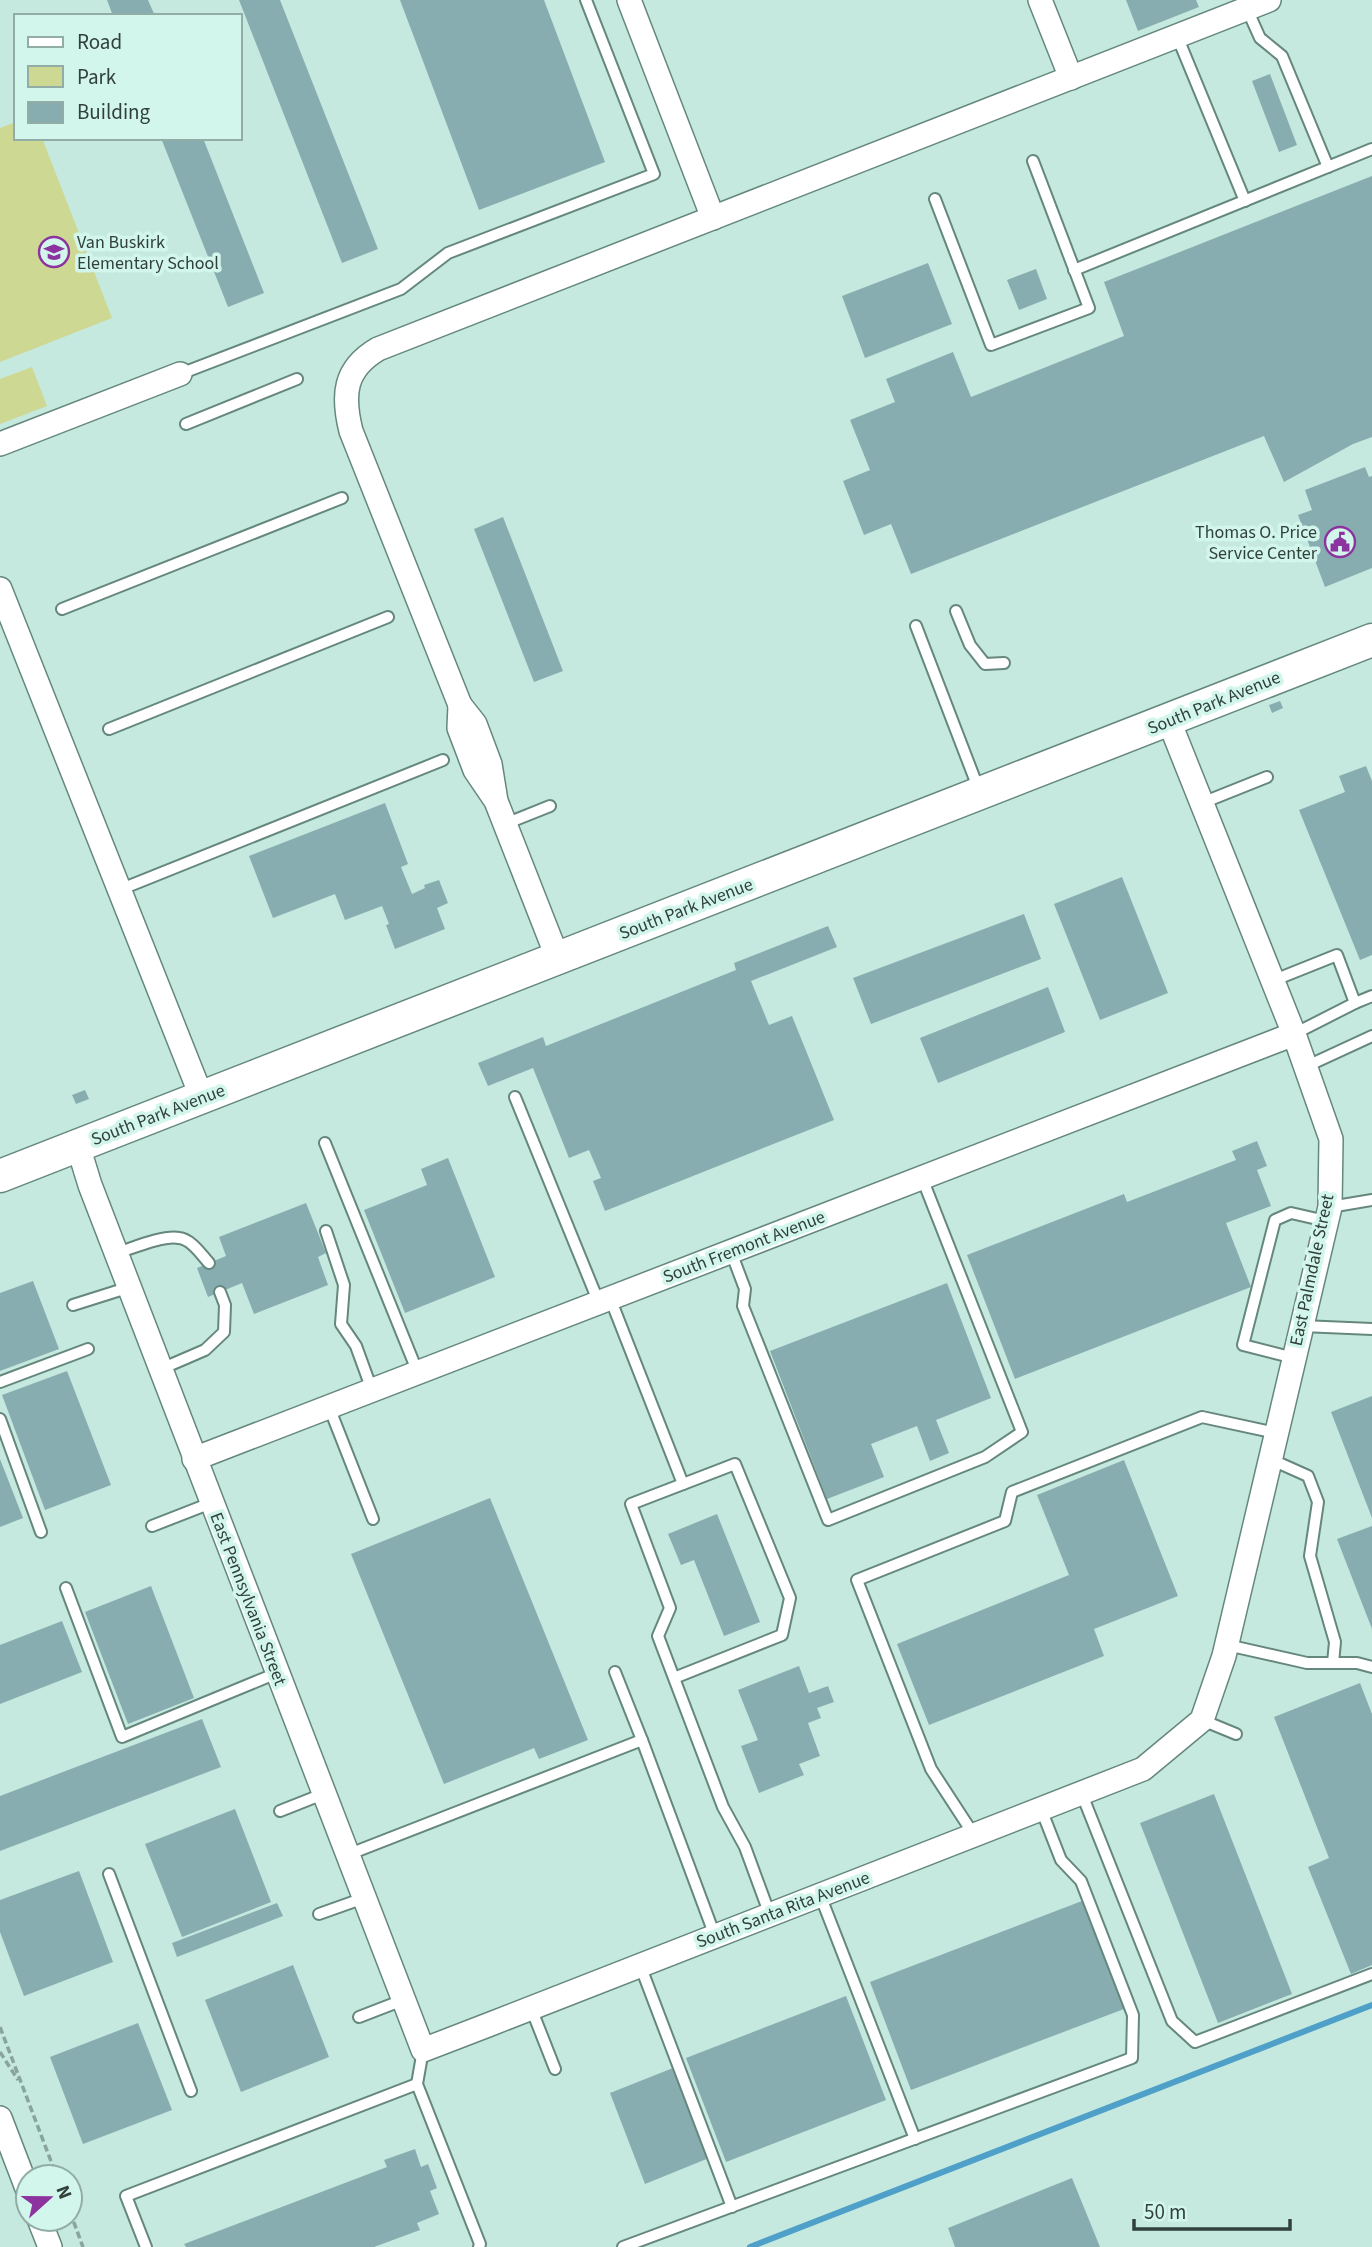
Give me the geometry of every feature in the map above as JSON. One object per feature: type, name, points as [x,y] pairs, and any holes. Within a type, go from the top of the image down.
[{"type":"main road","name":"South Park Avenue","points":[[0,1176],[1372,640]]},
{"type":"street","points":[[629,0],[713,218]]},
{"type":"street","points":[[1040,0],[1071,78]]},
{"type":"street","points":[[558,959],[496,801],[490,764],[475,724],[460,705],[351,431],[345,400],[348,382],[355,367],[365,356],[378,349],[1269,0]]},
{"type":"street","points":[[0,443],[180,374]]},
{"type":"street","points":[[0,589],[202,1098]]},
{"type":"street","name":"East Palmdale Street","points":[[1169,721],[1332,1139],[1328,1214],[1227,1645],[1202,1720]]},
{"type":"street","name":"South Fremont Avenue","points":[[194,1459],[1293,1034]]},
{"type":"street","name":"East Pennsylvania Street","points":[[78,1146],[90,1185],[194,1459],[422,2050]]},
{"type":"street","name":"South Santa Rita Avenue","points":[[422,2050],[1143,1769],[1202,1720]]},
{"type":"street","points":[[0,2118],[17,2163]]},
{"type":"lane","points":[[180,374],[401,289],[447,253],[654,174],[586,0]]},
{"type":"lane","points":[[1247,9],[1260,38],[1282,56],[1328,167]]},
{"type":"lane","points":[[1177,36],[1245,201]]},
{"type":"lane","points":[[1074,270],[1372,149]]},
{"type":"lane","points":[[935,199],[991,345],[1089,308],[1033,161]]},
{"type":"lane","points":[[186,424],[297,379]]},
{"type":"lane","points":[[62,609],[342,498]]},
{"type":"lane","points":[[956,611],[970,645],[985,664],[1004,663]]},
{"type":"lane","points":[[109,729],[388,617]]},
{"type":"lane","points":[[916,626],[980,794]]},
{"type":"lane","points":[[119,890],[443,760]]},
{"type":"lane","points":[[1202,803],[1267,777]]},
{"type":"lane","points":[[505,824],[550,806]]},
{"type":"lane","points":[[1272,981],[1337,955],[1355,1003]]},
{"type":"lane","points":[[1293,1034],[1372,996]]},
{"type":"lane","points":[[1305,1067],[1372,1036]]},
{"type":"lane","points":[[515,1097],[683,1484]]},
{"type":"lane","points":[[325,1143],[418,1373]]},
{"type":"lane","points":[[731,1252],[745,1289],[743,1306],[828,1520],[985,1457],[1022,1432],[922,1178]]},
{"type":"lane","points":[[1294,1358],[1243,1345],[1275,1220],[1291,1213],[1328,1214],[1372,1200]]},
{"type":"lane","points":[[326,1231],[344,1285],[341,1324],[356,1346],[372,1390]]},
{"type":"lane","points":[[117,1253],[180,1237],[197,1248],[209,1263]]},
{"type":"lane","points":[[73,1305],[130,1287]]},
{"type":"lane","points":[[160,1369],[205,1350],[224,1332],[225,1305],[220,1292]]},
{"type":"lane","points":[[1301,1326],[1372,1329]]},
{"type":"lane","points":[[0,1382],[88,1349]]},
{"type":"lane","points":[[329,1407],[373,1519]]},
{"type":"lane","points":[[974,1835],[930,1769],[857,1580],[1005,1521],[1012,1492],[1202,1417],[1276,1433]]},
{"type":"lane","points":[[0,1419],[41,1532]]},
{"type":"lane","points":[[1270,1459],[1308,1476],[1318,1502],[1310,1556],[1335,1642],[1333,1663]]},
{"type":"lane","points":[[674,1678],[782,1636],[790,1598],[735,1464],[631,1504],[670,1608],[658,1636],[723,1807],[745,1847],[770,1914]]},
{"type":"lane","points":[[152,1526],[211,1503]]},
{"type":"lane","points":[[66,1588],[122,1737],[277,1673]]},
{"type":"lane","points":[[1227,1645],[1307,1662],[1357,1663],[1372,1667]]},
{"type":"lane","points":[[615,1672],[715,1936]]},
{"type":"lane","points":[[1202,1720],[1236,1734]]},
{"type":"lane","points":[[347,1856],[642,1740]]},
{"type":"lane","points":[[1081,1792],[1172,2021],[1195,2042],[1372,1974]]},
{"type":"lane","points":[[279,1811],[323,1794]]},
{"type":"lane","points":[[623,2247],[1132,2058],[1133,2015],[1081,1881],[1061,1860],[1041,1809]]},
{"type":"lane","points":[[109,1874],[191,2091]]},
{"type":"lane","points":[[820,1895],[915,2139]]},
{"type":"lane","points":[[319,1914],[363,1898]]},
{"type":"lane","points":[[640,1965],[732,2207]]},
{"type":"lane","points":[[359,2017],[403,2000]]},
{"type":"lane","points":[[531,2008],[555,2069]]},
{"type":"lane","points":[[422,2050],[417,2084],[479,2247]]},
{"type":"lane","points":[[146,2247],[126,2196],[417,2084]]},
{"type":"path","points":[[0,2027],[52,2163]]},
{"type":"path","points":[[0,2052],[23,2088]]},
{"type":"green space","points":[[14,123],[14,140],[43,140],[112,318],[0,362],[0,128]]},
{"type":"green space","points":[[32,367],[47,406],[0,424],[0,379]]},
{"type":"building","points":[[107,0],[148,0],[154,14],[112,14]]},
{"type":"building","points":[[239,0],[280,0],[378,249],[342,263]]},
{"type":"building","points":[[400,0],[544,0],[605,162],[479,210]]},
{"type":"building","points":[[1126,0],[1196,0],[1199,7],[1138,31]]},
{"type":"building","points":[[1270,74],[1297,145],[1279,152],[1252,81]]},
{"type":"building","points":[[162,140],[204,140],[264,293],[228,307]]},
{"type":"building","points":[[1372,176],[1372,437],[1353,444],[1284,482],[1264,436],[911,574],[891,524],[864,535],[843,481],[870,470],[850,420],[895,402],[886,379],[953,352],[971,397],[1124,336],[1104,282]]},
{"type":"building","points":[[928,263],[952,324],[865,358],[842,296]]},
{"type":"building","points":[[1036,269],[1047,299],[1019,310],[1007,280]]},
{"type":"building","name":"Thomas O. Price Service Center","points":[[1365,467],[1369,477],[1372,476],[1372,568],[1325,587],[1298,515],[1312,510],[1305,490]]},
{"type":"building","points":[[503,517],[563,671],[534,682],[474,529]]},
{"type":"building","points":[[1280,701],[1283,708],[1272,713],[1269,705]]},
{"type":"building","points":[[1366,766],[1372,781],[1372,955],[1360,960],[1299,810],[1345,792],[1339,776]]},
{"type":"building","points":[[385,803],[408,864],[401,867],[412,894],[425,888],[424,885],[439,880],[448,903],[437,908],[445,929],[395,949],[382,906],[345,920],[335,894],[273,918],[249,856]]},
{"type":"building","points":[[1122,877],[1168,993],[1100,1020],[1054,904]]},
{"type":"building","points":[[1024,914],[1041,959],[871,1024],[853,978]]},
{"type":"building","points":[[828,926],[837,947],[751,981],[769,1025],[792,1016],[834,1120],[605,1211],[593,1181],[601,1178],[589,1150],[569,1158],[533,1068],[488,1086],[478,1063],[543,1037],[546,1046],[736,970],[734,963]]},
{"type":"building","points":[[1048,987],[1065,1032],[938,1083],[920,1038]]},
{"type":"building","points":[[85,1090],[89,1099],[76,1104],[72,1095]]},
{"type":"building","points":[[1257,1141],[1267,1166],[1257,1170],[1271,1206],[1226,1223],[1251,1287],[1015,1379],[967,1255],[1124,1194],[1127,1202],[1236,1160],[1232,1151]]},
{"type":"building","points":[[448,1158],[495,1277],[405,1313],[364,1210],[427,1185],[421,1169]]},
{"type":"building","points":[[306,1203],[326,1253],[318,1257],[328,1285],[254,1314],[242,1283],[208,1297],[197,1268],[226,1256],[219,1237]]},
{"type":"building","points":[[33,1281],[59,1349],[0,1371],[0,1293]]},
{"type":"building","points":[[947,1283],[991,1398],[936,1420],[949,1453],[930,1461],[917,1426],[871,1444],[884,1477],[827,1499],[770,1351]]},
{"type":"building","points":[[67,1371],[111,1485],[45,1510],[2,1395]]},
{"type":"building","points":[[1372,1396],[1372,1518],[1331,1412]]},
{"type":"building","points":[[0,1459],[23,1518],[0,1527]]},
{"type":"building","points":[[1124,1460],[1178,1596],[1094,1629],[1104,1656],[929,1725],[897,1644],[1069,1575],[1037,1495]]},
{"type":"building","points":[[490,1498],[588,1740],[539,1759],[534,1748],[444,1784],[351,1554]]},
{"type":"building","points":[[717,1514],[760,1622],[724,1636],[694,1560],[681,1565],[668,1534]]},
{"type":"building","points":[[1372,1526],[1372,1629],[1337,1539]]},
{"type":"building","points":[[151,1586],[194,1698],[128,1724],[85,1612]]},
{"type":"building","points":[[62,1621],[82,1672],[0,1704],[0,1645]]},
{"type":"building","points":[[799,1666],[809,1693],[828,1686],[834,1702],[817,1708],[821,1718],[808,1723],[820,1756],[799,1764],[804,1775],[759,1793],[741,1746],[758,1740],[738,1690]]},
{"type":"building","points":[[1360,1683],[1372,1714],[1372,1965],[1351,1974],[1308,1867],[1329,1858],[1274,1717]]},
{"type":"building","points":[[202,1719],[221,1767],[0,1851],[0,1796]]},
{"type":"building","points":[[1214,1794],[1292,1994],[1218,2023],[1140,1823]]},
{"type":"building","points":[[235,1809],[271,1902],[182,1937],[145,1844]]},
{"type":"building","points":[[79,1871],[113,1962],[24,1996],[0,1932],[0,1900]]},
{"type":"building","points":[[1082,1901],[1124,2009],[911,2090],[870,1982]]},
{"type":"building","points":[[277,1903],[283,1916],[177,1957],[172,1943]]},
{"type":"building","points":[[293,1965],[329,2057],[241,2092],[205,2000]]},
{"type":"building","points":[[846,1996],[886,2100],[726,2162],[686,2058]]},
{"type":"building","points":[[138,2023],[172,2110],[83,2144],[50,2057]]},
{"type":"building","points":[[673,2068],[709,2158],[645,2184],[610,2093]]},
{"type":"building","points":[[415,2149],[421,2167],[428,2164],[437,2188],[430,2191],[439,2214],[417,2223],[420,2230],[374,2247],[186,2247],[184,2244],[387,2167],[384,2160]]},
{"type":"building","points":[[1072,2178],[1100,2247],[955,2247],[948,2228]]},
{"type":"waterway","points":[[750,2247],[1372,2005]]},
{"type":"place","name":"Van Buskirk Elementary School","points":[[54,252]]},
{"type":"place","name":"Thomas O. Price Service Center","points":[[1340,542]]}]
